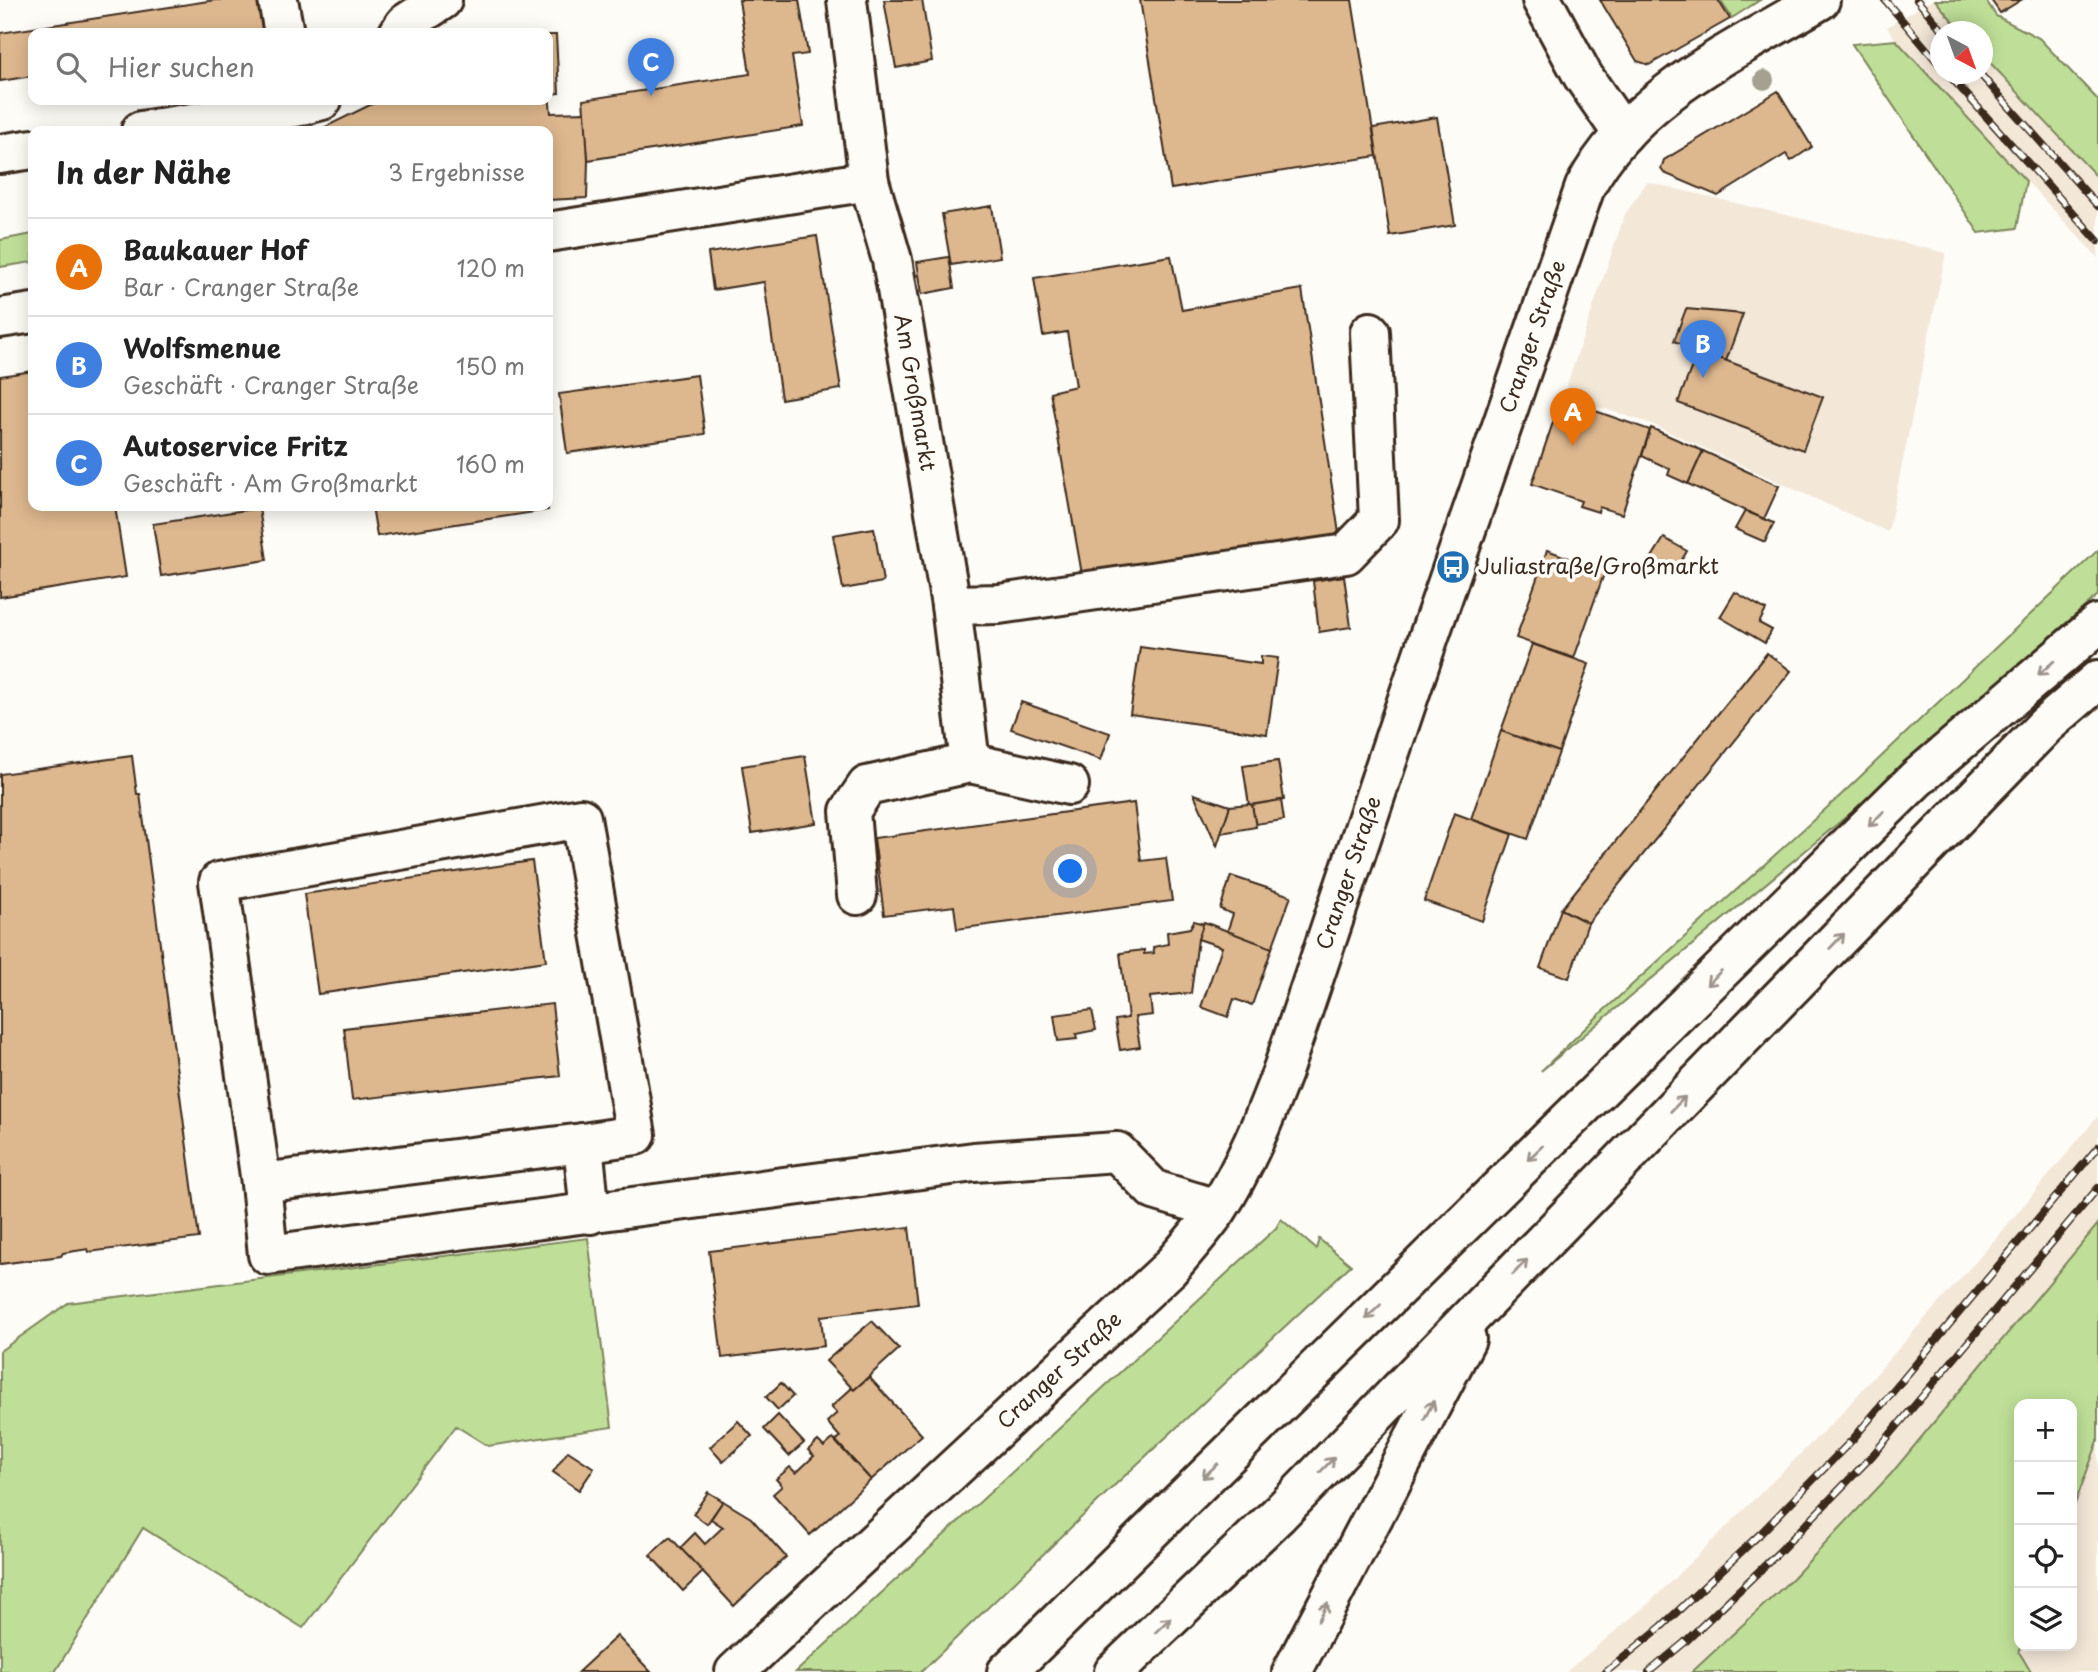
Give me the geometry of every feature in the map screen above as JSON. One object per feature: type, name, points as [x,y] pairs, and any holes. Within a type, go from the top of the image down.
[{"type":"main road","points":[[278,0],[283,28]]},
{"type":"main road","points":[[401,19],[442,0]]},
{"type":"main road","name":"Am Großmarkt","points":[[847,0],[869,181],[892,260],[951,605],[970,763]]},
{"type":"main road","points":[[1542,0],[1583,76],[1622,134]]},
{"type":"main road","name":"Cranger Straße","points":[[736,1672],[1169,1269],[1217,1209],[1260,1129],[1282,1072],[1577,205],[1599,162],[1644,112],[1688,78],[1820,0]]},
{"type":"main road","points":[[170,126],[290,105]]},
{"type":"main road","points":[[0,154],[28,150]]},
{"type":"main road","points":[[553,231],[869,181]]},
{"type":"main road","points":[[0,318],[28,314]]},
{"type":"main road","points":[[951,605],[1012,603],[1346,554],[1379,520],[1370,332]]},
{"type":"main road","points":[[1013,1664],[1916,779],[2098,624]]},
{"type":"main road","points":[[1114,1672],[1279,1514],[2046,725],[2098,680]]},
{"type":"main road","points":[[857,895],[850,811],[867,786],[970,763],[1069,785]]},
{"type":"main road","points":[[261,1184],[636,1135],[581,818],[219,882],[261,1184],[268,1255],[974,1162],[1117,1152],[1154,1190],[1217,1209]]},
{"type":"main road","points":[[583,1143],[590,1214]]},
{"type":"main road","points":[[1292,1672],[1485,1303]]},
{"type":"shaded area","points":[[1932,0],[1935,0],[1953,21],[1930,21],[1930,77],[1887,27]]},
{"type":"shaded area","points":[[1993,66],[2098,178],[2098,258],[1937,84],[1993,84]]},
{"type":"shaded area","points":[[1647,182],[1946,253],[1888,532],[1649,423],[1563,396],[1625,214]]},
{"type":"shaded area","points":[[2098,1116],[2098,1224],[1891,1474],[1793,1578],[1692,1672],[1566,1672],[1649,1603],[1839,1416],[1999,1235]]},
{"type":"shaded area","points":[[2098,1441],[2098,1672],[2031,1672],[2020,1651],[2077,1651],[2077,1498]]},
{"type":"green space","points":[[1720,0],[1760,0],[1732,18]]},
{"type":"green space","points":[[1935,0],[1986,0],[1996,16],[2039,38],[2098,100],[2098,178],[1993,66],[1993,21],[1953,21]]},
{"type":"green space","points":[[1896,40],[1930,77],[1930,84],[1937,84],[2026,181],[2017,228],[1979,233],[1852,44]]},
{"type":"green space","points":[[28,235],[28,263],[0,267],[0,240]]},
{"type":"green space","points":[[2098,550],[2098,595],[1853,811],[1541,1071],[1841,795]]},
{"type":"green space","points":[[1281,1219],[1316,1249],[1319,1239],[1351,1265],[1116,1484],[921,1672],[796,1672],[1276,1228]]},
{"type":"green space","points":[[2098,1224],[2098,1441],[2077,1498],[2077,1399],[2014,1399],[2014,1651],[2020,1651],[2031,1672],[1692,1672],[1793,1578],[1891,1474]]},
{"type":"green space","points":[[588,1238],[612,1427],[488,1446],[456,1426],[303,1628],[143,1528],[55,1672],[0,1672],[0,1351],[68,1303]]},
{"type":"building","points":[[215,0],[262,0],[266,28],[33,28]]},
{"type":"building","points":[[739,0],[799,0],[808,54],[792,56],[803,126],[588,160],[583,100],[750,74]]},
{"type":"building","points":[[884,0],[922,0],[932,61],[896,68]]},
{"type":"building","points":[[1140,0],[1352,0],[1377,156],[1171,189]]},
{"type":"building","points":[[1600,0],[1718,0],[1730,19],[1649,65],[1637,61]]},
{"type":"building","points":[[1991,0],[2021,0],[2000,13]]},
{"type":"building","points":[[28,29],[28,77],[0,81],[0,33]]},
{"type":"building","points":[[553,35],[556,35],[559,93],[553,94]]},
{"type":"building","points":[[1778,91],[1812,147],[1791,161],[1786,154],[1718,196],[1664,173],[1661,169],[1664,160]]},
{"type":"building","points":[[370,105],[550,105],[551,113],[585,112],[587,198],[553,200],[553,126],[327,126]]},
{"type":"building","points":[[1437,117],[1455,225],[1390,236],[1373,128]]},
{"type":"building","points":[[992,206],[1000,257],[951,265],[942,214]]},
{"type":"building","points":[[817,236],[841,389],[781,399],[764,282],[713,290],[708,253]]},
{"type":"building","points":[[1171,256],[1182,310],[1302,289],[1340,540],[1083,580],[1050,392],[1076,386],[1067,332],[1043,336],[1034,278]]},
{"type":"building","points":[[949,257],[954,288],[922,294],[917,262]]},
{"type":"building","points":[[1686,309],[1743,314],[1726,361],[1674,341]]},
{"type":"building","points":[[1698,350],[1823,397],[1803,450],[1678,403]]},
{"type":"building","points":[[28,372],[28,511],[116,511],[126,577],[0,597],[0,376]]},
{"type":"building","points":[[697,375],[705,434],[567,453],[559,394]]},
{"type":"building","points":[[1561,399],[1650,430],[1622,514],[1599,507],[1598,512],[1579,506],[1581,501],[1532,484]]},
{"type":"building","points":[[1651,428],[1703,451],[1688,484],[1668,475],[1670,469],[1642,456]]},
{"type":"building","points":[[1703,451],[1779,486],[1764,519],[1688,484]]},
{"type":"building","points":[[239,511],[259,511],[267,560],[161,576],[153,524]]},
{"type":"building","points":[[373,511],[541,511],[377,536]]},
{"type":"building","points":[[1745,511],[1774,523],[1765,542],[1735,529]]},
{"type":"building","points":[[874,528],[883,582],[843,589],[833,535]]},
{"type":"building","points":[[1664,538],[1687,551],[1673,575],[1649,562]]},
{"type":"building","points":[[1547,550],[1605,571],[1574,658],[1516,638]]},
{"type":"building","points":[[1344,576],[1351,627],[1319,632],[1313,581]]},
{"type":"building","points":[[1735,592],[1766,610],[1759,623],[1772,630],[1765,643],[1720,617]]},
{"type":"building","points":[[1532,644],[1589,664],[1559,752],[1501,731]]},
{"type":"building","points":[[1140,647],[1261,664],[1261,656],[1278,658],[1267,734],[1130,714]]},
{"type":"building","points":[[1767,653],[1791,671],[1588,923],[1561,909]]},
{"type":"building","points":[[1021,702],[1110,733],[1101,760],[1011,729]]},
{"type":"building","points":[[1501,731],[1559,752],[1528,839],[1471,819]]},
{"type":"building","points":[[132,756],[137,794],[140,794],[199,1238],[89,1252],[88,1249],[63,1253],[61,1256],[0,1264],[0,774]]},
{"type":"building","points":[[805,756],[816,823],[752,833],[742,766]]},
{"type":"building","points":[[1278,761],[1284,800],[1249,805],[1243,766]]},
{"type":"building","points":[[1194,794],[1230,806],[1217,846]]},
{"type":"building","points":[[1281,800],[1284,820],[1255,824],[1252,805]]},
{"type":"building","points":[[1134,803],[1141,861],[1166,858],[1172,901],[957,929],[954,906],[884,915],[874,838]]},
{"type":"building","points":[[1252,805],[1256,827],[1221,833],[1230,806]]},
{"type":"building","points":[[1454,813],[1512,834],[1482,921],[1424,901]]},
{"type":"building","points":[[532,861],[546,961],[318,994],[304,894]]},
{"type":"building","points":[[1231,876],[1291,896],[1272,948],[1227,932],[1233,914],[1220,909]]},
{"type":"building","points":[[1561,909],[1588,923],[1569,978],[1540,968]]},
{"type":"building","points":[[1194,921],[1204,924],[1198,939],[1191,993],[1150,997],[1152,1015],[1135,1017],[1140,1047],[1120,1050],[1115,1020],[1128,1018],[1120,953],[1144,950],[1144,954],[1154,953],[1153,947],[1168,944],[1167,932],[1190,928]]},
{"type":"building","points":[[1204,922],[1272,948],[1252,1005],[1234,999],[1228,1017],[1201,1007],[1222,947],[1198,939]]},
{"type":"building","points":[[552,1004],[560,1076],[352,1100],[344,1028]]},
{"type":"building","points":[[1092,1010],[1096,1030],[1076,1034],[1077,1039],[1058,1041],[1054,1015]]},
{"type":"building","points":[[909,1227],[918,1304],[821,1316],[824,1346],[722,1358],[709,1251]]},
{"type":"building","points":[[872,1321],[899,1349],[854,1390],[826,1361]]},
{"type":"building","points":[[869,1377],[922,1435],[871,1480],[836,1441],[840,1437],[827,1422],[837,1413],[831,1407]]},
{"type":"building","points":[[781,1383],[793,1396],[778,1410],[766,1397]]},
{"type":"building","points":[[778,1415],[804,1443],[789,1456],[764,1429]]},
{"type":"building","points":[[738,1421],[752,1436],[723,1462],[710,1447]]},
{"type":"building","points":[[833,1439],[871,1480],[810,1535],[773,1494],[782,1486],[776,1479],[790,1467],[796,1473],[814,1456],[808,1450],[818,1441],[824,1447]]},
{"type":"building","points":[[568,1451],[594,1468],[579,1490],[553,1472]]},
{"type":"building","points":[[708,1492],[723,1501],[707,1524],[693,1514]]},
{"type":"building","points":[[723,1501],[751,1518],[786,1557],[734,1606],[680,1548],[695,1533],[705,1544],[723,1527],[711,1519]]},
{"type":"building","points":[[670,1537],[703,1572],[683,1591],[650,1555]]},
{"type":"building","points":[[617,1636],[651,1672],[578,1672]]},
{"type":"railway","points":[[1885,0],[1930,53]]},
{"type":"railway","points":[[1917,0],[1935,21]]},
{"type":"railway","points":[[1957,84],[2098,241]]},
{"type":"railway","points":[[1989,84],[2098,206]]},
{"type":"railway","points":[[1606,1672],[1662,1626],[1760,1534],[1853,1439],[2098,1147]]},
{"type":"railway","points":[[1649,1672],[1685,1642],[1778,1553],[1872,1456],[2098,1188]]},
{"type":"place","name":"Autoservice Fritz","points":[[651,96]]},
{"type":"place","name":"Wolfsmenue","points":[[1703,378]]},
{"type":"place","name":"Baukauer Hof","points":[[1573,446]]},
{"type":"place","name":"Juliastraße/Großmarkt","points":[[1453,567]]}]
